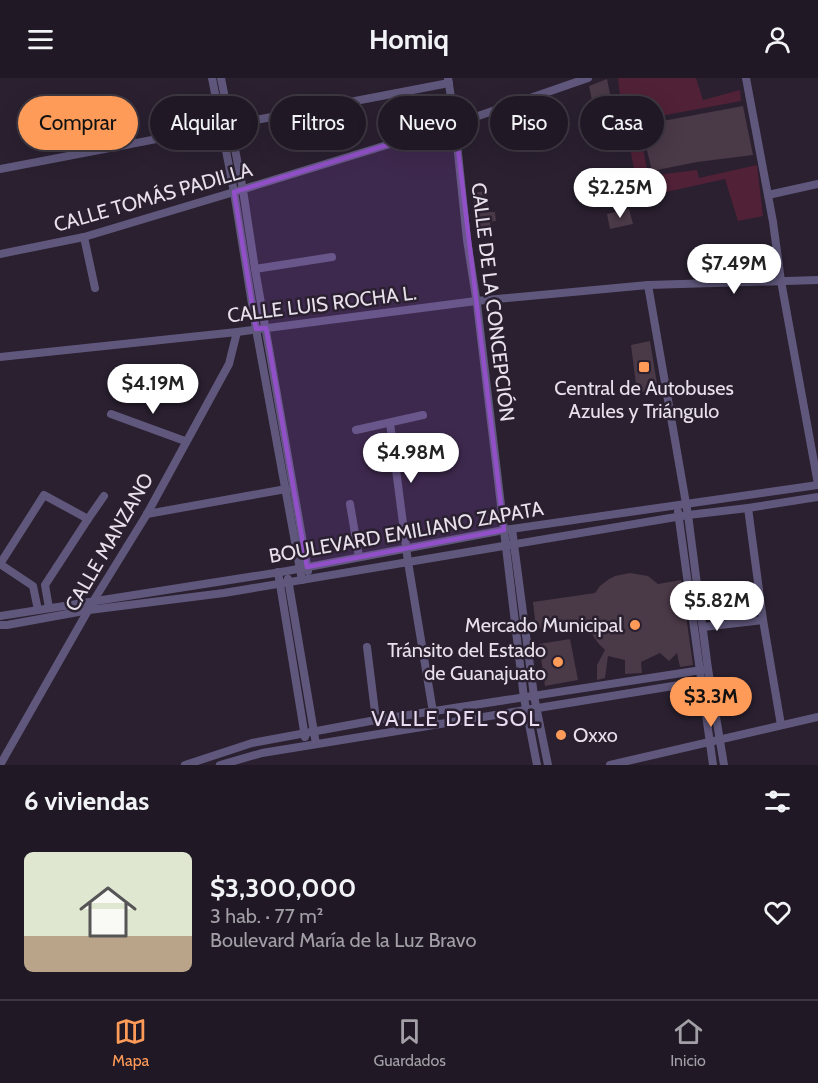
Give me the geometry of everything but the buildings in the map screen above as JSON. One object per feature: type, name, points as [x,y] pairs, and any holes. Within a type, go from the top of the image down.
[{"type":"street","points":[[212,78],[217,96]]},
{"type":"street","points":[[222,78],[224,96]]},
{"type":"street","name":"CALLE TOMÁS PADILLA","points":[[478,116],[588,78]]},
{"type":"street","points":[[746,78],[818,485],[818,499]]},
{"type":"street","points":[[258,119],[448,80]]},
{"type":"street","name":"CALLE DE LA CONCEPCIÓN","points":[[448,80],[451,96]]},
{"type":"street","points":[[0,169],[150,140]]},
{"type":"street","name":"CALLE TOMÁS PADILLA","points":[[0,254],[84,237],[378,148]]},
{"type":"street","points":[[231,150],[255,268],[261,329],[306,580]]},
{"type":"street","name":"CALLE DE LA CONCEPCIÓN","points":[[458,150],[466,232],[510,545]]},
{"type":"street","points":[[768,195],[818,184]]},
{"type":"street","points":[[239,191],[286,489],[304,568]]},
{"type":"street","points":[[84,237],[95,288]]},
{"type":"street","points":[[255,268],[332,257]]},
{"type":"street","name":"CALLE LUIS ROCHA L.","points":[[0,357],[237,332],[476,301],[648,285],[818,280]]},
{"type":"street","points":[[648,285],[682,505],[688,515],[703,627],[704,670]]},
{"type":"street","name":"CALLE MANZANO","points":[[0,765],[94,600],[147,514],[229,364],[237,332]]},
{"type":"street","points":[[111,414],[185,441]]},
{"type":"street","points":[[356,430],[423,414]]},
{"type":"street","points":[[390,423],[408,562],[435,724]]},
{"type":"street","name":"BOULEVARD EMILIANO ZAPATA","points":[[0,616],[304,568],[508,530],[818,485]]},
{"type":"street","points":[[147,514],[286,489]]},
{"type":"street","points":[[45,585],[33,586],[0,564],[44,495],[88,519]]},
{"type":"street","points":[[49,608],[45,585],[104,496]]},
{"type":"street","name":"BOULEVARD EMILIANO ZAPATA","points":[[0,625],[89,610],[306,580],[679,516],[818,499]]},
{"type":"street","points":[[350,504],[359,557]]},
{"type":"street","points":[[682,505],[679,516],[704,670],[724,765]]},
{"type":"street","points":[[748,508],[781,726]]},
{"type":"street","points":[[510,545],[536,709],[548,765]]},
{"type":"street","points":[[510,545],[524,698],[537,765]]},
{"type":"street","points":[[283,571],[309,733],[306,746]]},
{"type":"street","points":[[33,586],[38,610]]},
{"type":"street","points":[[703,627],[764,620]]},
{"type":"street","points":[[366,647],[376,720]]},
{"type":"street","points":[[185,765],[252,743],[376,720],[704,670]]},
{"type":"street","points":[[217,755],[220,765],[262,753],[706,680]]},
{"type":"street","points":[[706,680],[709,742],[713,765]]},
{"type":"street","points":[[610,765],[818,717]]},
{"type":"street","points":[[309,733],[316,744]]},
{"type":"highlighted area","points":[[455,124],[504,530],[307,567],[266,328],[256,329],[234,192]]},
{"type":"shaded area","points":[[618,78],[696,78],[703,100],[740,90],[741,101],[664,115],[664,96],[620,96]]},
{"type":"shaded area","points":[[630,150],[643,150],[648,176],[697,170],[699,178],[757,165],[763,216],[738,221],[725,179],[666,192],[665,188],[638,191]]},
{"type":"place","name":"Central de Autobuses Azules y Triángulo","points":[[644,367]]},
{"type":"place","name":"Mercado Municipal","points":[[635,625]]},
{"type":"place","name":"Tránsito del Estado de Guanajuato","points":[[558,662]]},
{"type":"place","name":"Oxxo","points":[[561,735]]},
{"type":"district","name":"VALLE DEL SOL","points":[[456,718]]}]
